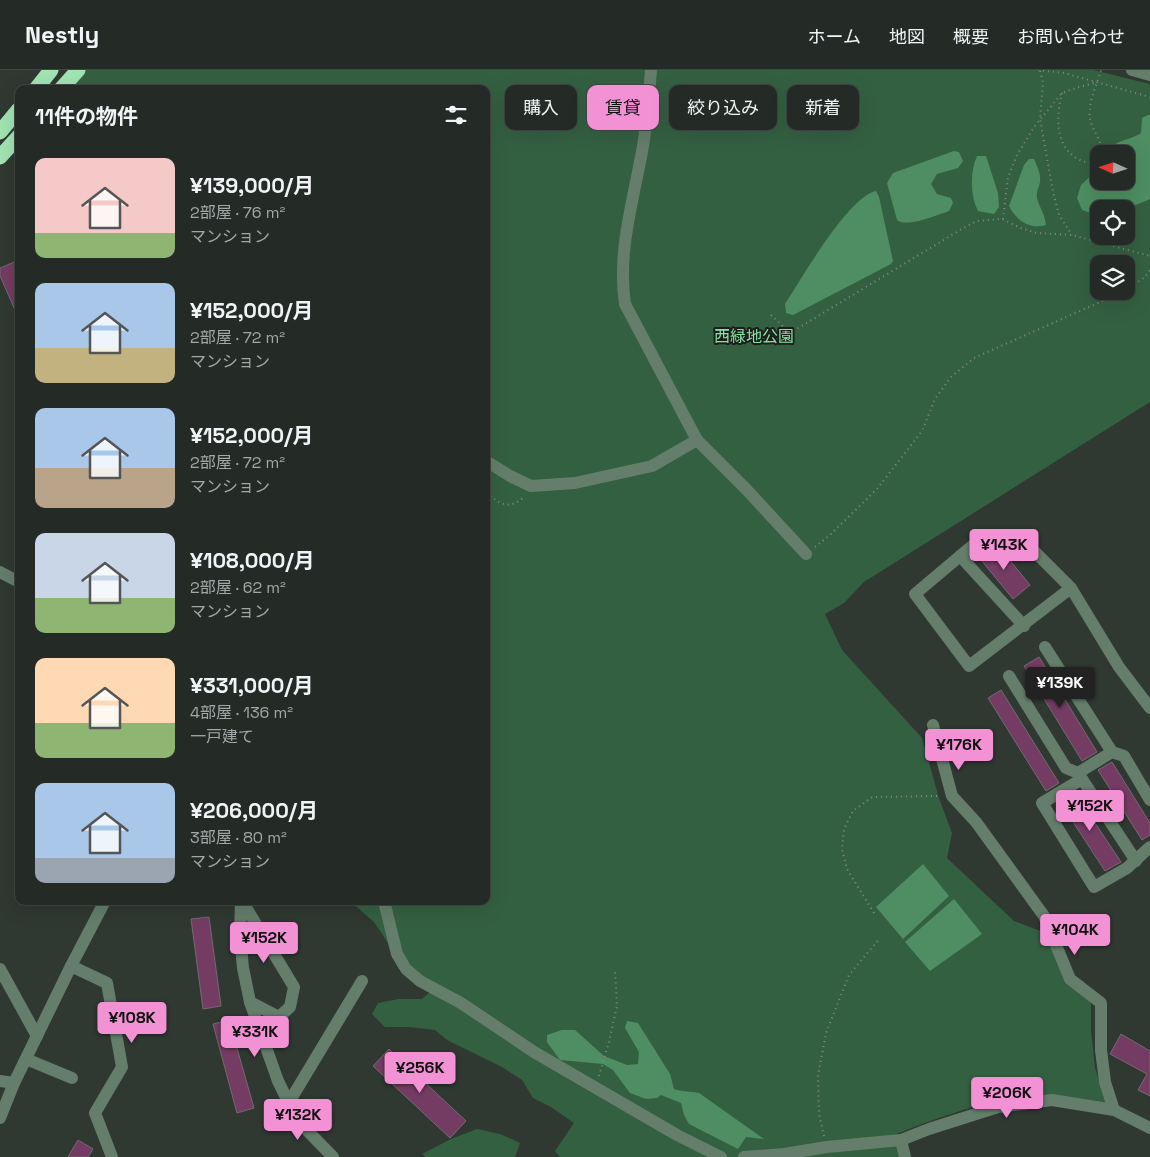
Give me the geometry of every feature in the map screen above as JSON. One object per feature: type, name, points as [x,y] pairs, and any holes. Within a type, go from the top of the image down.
[{"type":"highway","points":[[39,85],[51,70]]},
{"type":"highway","points":[[65,85],[78,70]]},
{"type":"highway","points":[[0,132],[15,114]]},
{"type":"highway","points":[[0,157],[15,140]]},
{"type":"street","points":[[652,70],[643,146],[627,227],[622,282],[625,304],[697,440],[746,488],[806,554]]},
{"type":"street","points":[[490,464],[531,486],[575,483],[652,466],[697,440]]},
{"type":"street","points":[[1071,588],[1024,626],[969,666],[915,594],[985,535],[1029,546],[1071,588],[1119,667],[1150,708]]},
{"type":"street","points":[[960,556],[1024,626]]},
{"type":"street","points":[[0,572],[15,580]]},
{"type":"street","points":[[1044,647],[1112,752],[1124,756],[1150,800]]},
{"type":"street","points":[[1009,676],[1066,768],[1080,776],[1136,861]]},
{"type":"street","points":[[933,725],[952,796],[976,822],[1044,916],[1070,979],[1101,1003],[1101,1050],[1105,1082],[1114,1110]]},
{"type":"street","points":[[1112,752],[1042,803],[1094,887],[1127,868],[1150,847]]},
{"type":"street","points":[[0,1118],[14,1083],[103,905]]},
{"type":"street","points":[[241,905],[240,935],[250,1002],[278,1081],[297,1120],[333,1157]]},
{"type":"street","points":[[243,905],[294,987],[290,1006],[279,1017],[250,1002]]},
{"type":"street","points":[[385,905],[397,954],[406,969],[420,981],[461,1003],[534,1052],[677,1135],[721,1157]]},
{"type":"street","points":[[71,966],[107,983],[122,1067],[95,1113],[112,1157]]},
{"type":"street","points":[[0,969],[37,1036]]},
{"type":"street","points":[[288,1104],[362,980]]},
{"type":"street","points":[[26,1059],[72,1078]]},
{"type":"street","points":[[0,1082],[14,1083]]},
{"type":"street","points":[[744,1157],[901,1140],[998,1107],[1052,1100],[1114,1110],[1150,1128]]},
{"type":"street","points":[[901,1140],[905,1157]]},
{"type":"path","points":[[1072,235],[1059,215],[1045,149],[1040,119],[1043,82],[1039,70],[1064,73],[1150,97]]},
{"type":"path","points":[[1062,93],[1058,122],[1065,149],[1080,161],[1089,163],[1097,158],[1100,149],[1099,138],[1090,119],[1090,105],[1101,70]]},
{"type":"path","points":[[1002,219],[1008,178],[1017,154],[1034,127],[1062,93],[1098,82]]},
{"type":"path","points":[[771,315],[790,332],[976,221],[1002,219],[1037,233],[1072,235],[1150,256]]},
{"type":"path","points":[[1135,284],[1145,277],[1150,270]]},
{"type":"path","points":[[806,554],[832,534],[876,489],[922,431],[935,399],[951,378],[974,358],[1106,300]]},
{"type":"path","points":[[490,496],[502,504],[510,505],[517,503],[524,497],[531,486]]},
{"type":"path","points":[[874,914],[847,869],[842,849],[844,829],[853,811],[872,797],[938,796]]},
{"type":"path","points":[[828,1147],[818,1114],[818,1076],[826,1033],[849,975],[880,938]]},
{"type":"path","points":[[595,1087],[609,1042],[617,1006],[615,969]]},
{"type":"green space","name":"西緑地公園","points":[[84,70],[1093,70],[1150,84],[1150,402],[864,582],[844,603],[825,614],[842,650],[922,738],[939,798],[952,833],[947,858],[1014,921],[1043,932],[1066,978],[1091,1000],[1091,1031],[1095,1068],[1108,1106],[1059,1096],[1040,1095],[1019,1097],[975,1106],[894,1135],[901,1157],[560,1157],[555,1151],[574,1123],[551,1107],[533,1098],[522,1080],[502,1067],[447,1040],[435,1030],[385,1027],[372,1014],[378,1003],[399,999],[422,999],[431,991],[395,959],[386,940],[374,922],[352,905],[490,905],[490,85],[71,84]]},
{"type":"green space","points":[[477,1129],[500,1134],[520,1143],[515,1157],[426,1157],[422,1154],[451,1139]]},
{"type":"shaded area","points":[[1150,115],[1150,199],[1135,205],[1135,200],[1090,200],[1090,213],[1082,210],[1077,198],[1081,185],[1090,176],[1090,190],[1135,190],[1135,145],[1114,145],[1141,133],[1142,118]]},
{"type":"shaded area","points":[[954,151],[959,152],[963,161],[958,168],[937,174],[931,184],[937,194],[951,198],[953,203],[949,211],[915,222],[908,223],[897,220],[887,183],[893,173]]},
{"type":"shaded area","points":[[977,156],[986,156],[998,193],[999,207],[994,214],[978,211],[975,205],[972,183],[973,169]]},
{"type":"shaded area","points":[[1029,159],[1034,159],[1039,173],[1040,182],[1037,198],[1046,225],[1034,226],[1024,223],[1015,216],[1009,206],[1024,165]]},
{"type":"shaded area","points":[[876,191],[893,261],[891,264],[793,315],[786,313],[785,304],[826,240],[852,208]]},
{"type":"shaded area","points":[[923,864],[949,896],[903,939],[876,907]]},
{"type":"shaded area","points":[[954,899],[982,934],[930,971],[905,942]]},
{"type":"shaded area","points":[[627,1021],[638,1023],[670,1074],[674,1089],[699,1093],[764,1139],[746,1137],[738,1149],[689,1124],[681,1103],[661,1095],[657,1098],[646,1099],[630,1093],[613,1070],[603,1064],[560,1060],[547,1042],[547,1035],[562,1030],[575,1030],[604,1056],[627,1065],[638,1064],[639,1052],[625,1028]]},
{"type":"building","points":[[15,262],[15,310],[0,276],[0,268]]},
{"type":"building","points":[[990,545],[999,547],[1030,585],[1013,599],[977,555]]},
{"type":"building","points":[[1039,657],[1097,752],[1082,761],[1024,666]]},
{"type":"building","points":[[1001,690],[1059,783],[1046,791],[988,698]]},
{"type":"building","points":[[1112,762],[1150,823],[1150,835],[1142,840],[1098,770]]},
{"type":"building","points":[[1075,793],[1121,862],[1105,871],[1060,802]]},
{"type":"building","points":[[209,917],[221,1006],[203,1009],[191,919]]},
{"type":"building","points":[[229,1020],[254,1108],[237,1113],[213,1024]]},
{"type":"building","points":[[1121,1034],[1150,1051],[1150,1096],[1138,1090],[1147,1074],[1110,1054]]},
{"type":"building","points":[[389,1049],[466,1121],[450,1138],[373,1066]]},
{"type":"building","points":[[78,1140],[93,1149],[88,1157],[68,1157]]}]
